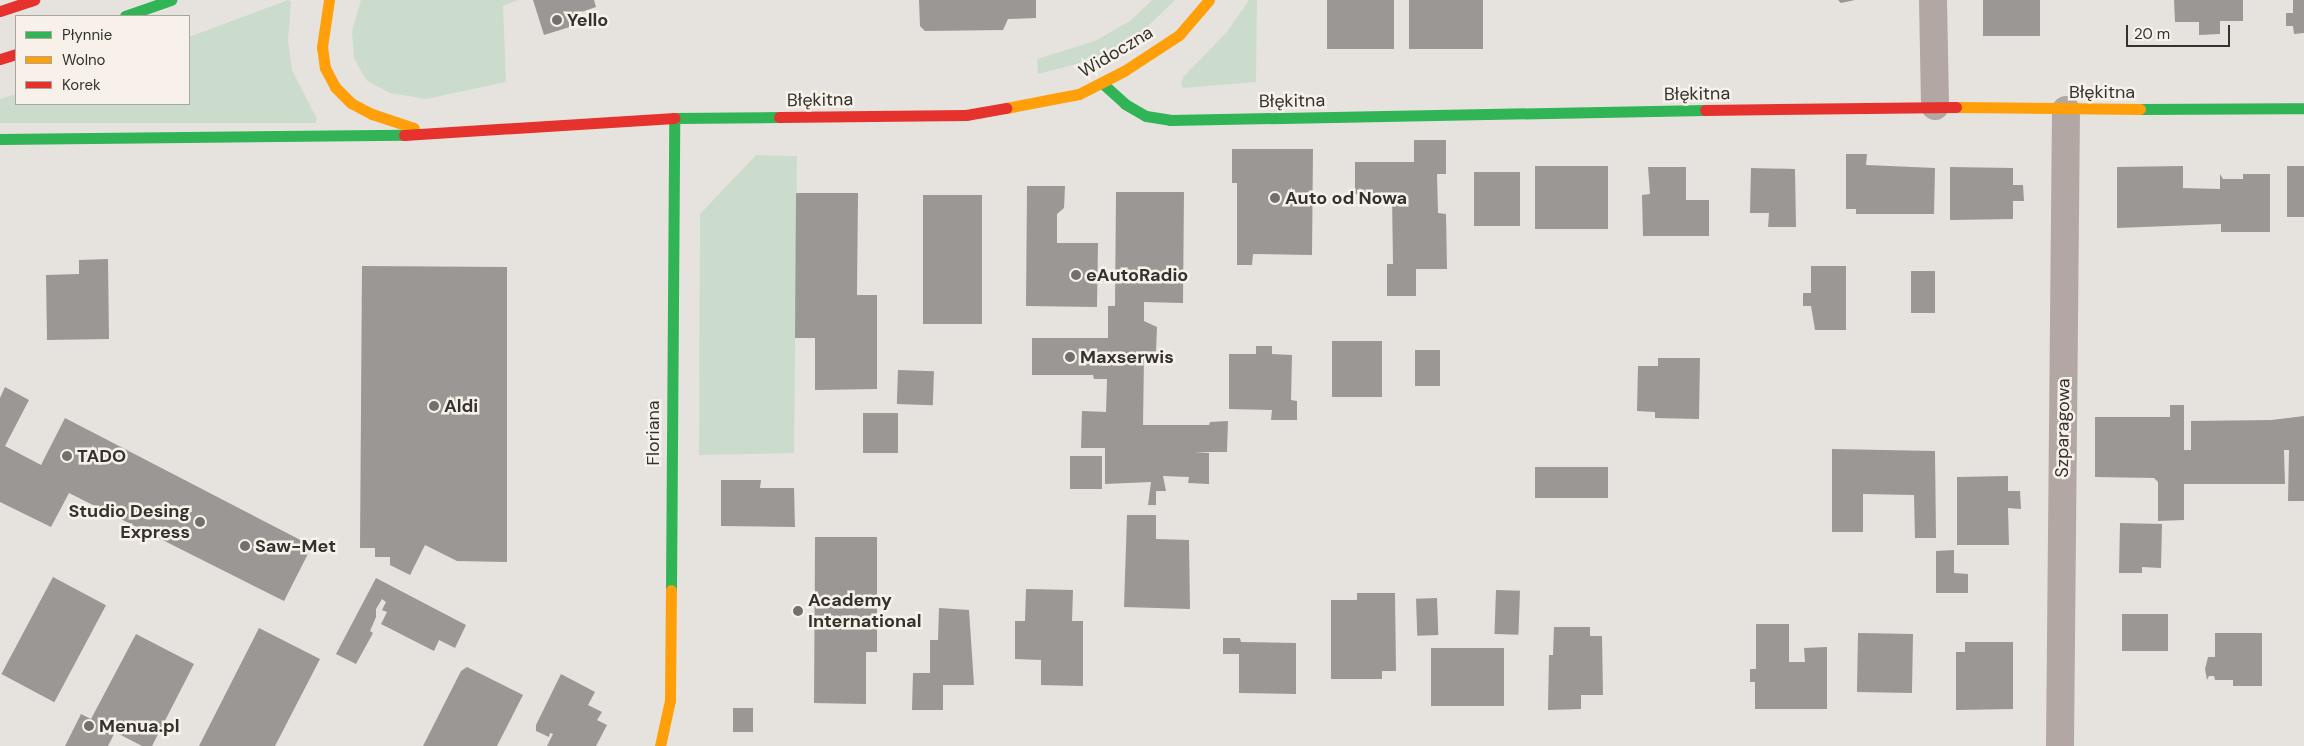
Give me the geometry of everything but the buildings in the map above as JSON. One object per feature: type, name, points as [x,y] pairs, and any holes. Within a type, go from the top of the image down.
[{"type":"street","points":[[0,11],[34,0]]},
{"type":"street","points":[[128,15],[171,0]]},
{"type":"street","points":[[329,0],[322,47],[325,68],[335,87],[351,103],[372,114],[432,133]]},
{"type":"street","name":"Widoczna","points":[[966,116],[1079,94],[1102,83],[1179,34],[1209,0]]},
{"type":"street","points":[[1933,0],[1935,106]]},
{"type":"street","points":[[0,59],[15,54]]},
{"type":"street","name":"Błękitna","points":[[1102,83],[1125,104],[1146,116],[1170,120],[1935,106],[2066,110],[2304,108]]},
{"type":"street","name":"Szparagowa","points":[[2060,746],[2066,110]]},
{"type":"street","name":"Błękitna","points":[[0,139],[310,139],[674,118],[966,116]]},
{"type":"street","name":"Floriana","points":[[660,746],[670,700],[674,118]]},
{"type":"green space","points":[[288,0],[291,2],[288,40],[292,70],[317,119],[315,123],[0,123],[0,99],[15,94],[15,105],[190,105],[190,37]]},
{"type":"green space","points":[[361,0],[518,0],[503,6],[506,82],[426,99],[390,93],[366,80],[354,58],[352,31]]},
{"type":"green space","points":[[1152,0],[1175,0],[1140,34],[1100,58],[1038,74],[1037,59],[1095,41],[1130,21]]},
{"type":"green space","points":[[1249,0],[1257,0],[1256,82],[1184,88],[1181,85],[1183,77],[1226,33]]},
{"type":"green space","points":[[756,155],[797,156],[794,453],[699,455],[700,214]]},
{"type":"traffic: fast","points":[[128,15],[171,0]]},
{"type":"traffic: fast","points":[[1102,83],[1125,104],[1146,116],[1170,120],[1705,110]]},
{"type":"traffic: fast","points":[[2140,109],[2304,108]]},
{"type":"traffic: fast","points":[[671,590],[674,118],[779,117]]},
{"type":"traffic: fast","points":[[0,139],[404,135]]},
{"type":"traffic: slow","points":[[329,0],[322,47],[325,68],[335,87],[351,103],[372,114],[414,128]]},
{"type":"traffic: slow","points":[[1006,108],[1079,94],[1124,71],[1179,35],[1209,0]]},
{"type":"traffic: slow","points":[[1956,107],[2140,109]]},
{"type":"traffic: slow","points":[[660,746],[670,700],[671,590]]},
{"type":"traffic: jam","points":[[0,11],[34,0]]},
{"type":"traffic: jam","points":[[0,59],[15,54]]},
{"type":"traffic: jam","points":[[1705,110],[1956,107]]},
{"type":"traffic: jam","points":[[779,117],[966,115],[1006,108]]},
{"type":"traffic: jam","points":[[404,135],[674,118]]},
{"type":"place","name":"Yello","points":[[557,20]]},
{"type":"place","name":"Auto od Nowa","points":[[1275,198]]},
{"type":"place","name":"eAutoRadio","points":[[1076,275]]},
{"type":"place","name":"Maxserwis","points":[[1070,357]]},
{"type":"place","name":"Aldi","points":[[434,406]]},
{"type":"place","name":"TADO","points":[[67,456]]},
{"type":"place","name":"Studio Desing Express","points":[[200,522]]},
{"type":"place","name":"Saw-Met","points":[[245,546]]},
{"type":"place","name":"Academy International","points":[[798,611]]},
{"type":"place","name":"Menua.pl","points":[[89,726]]}]
